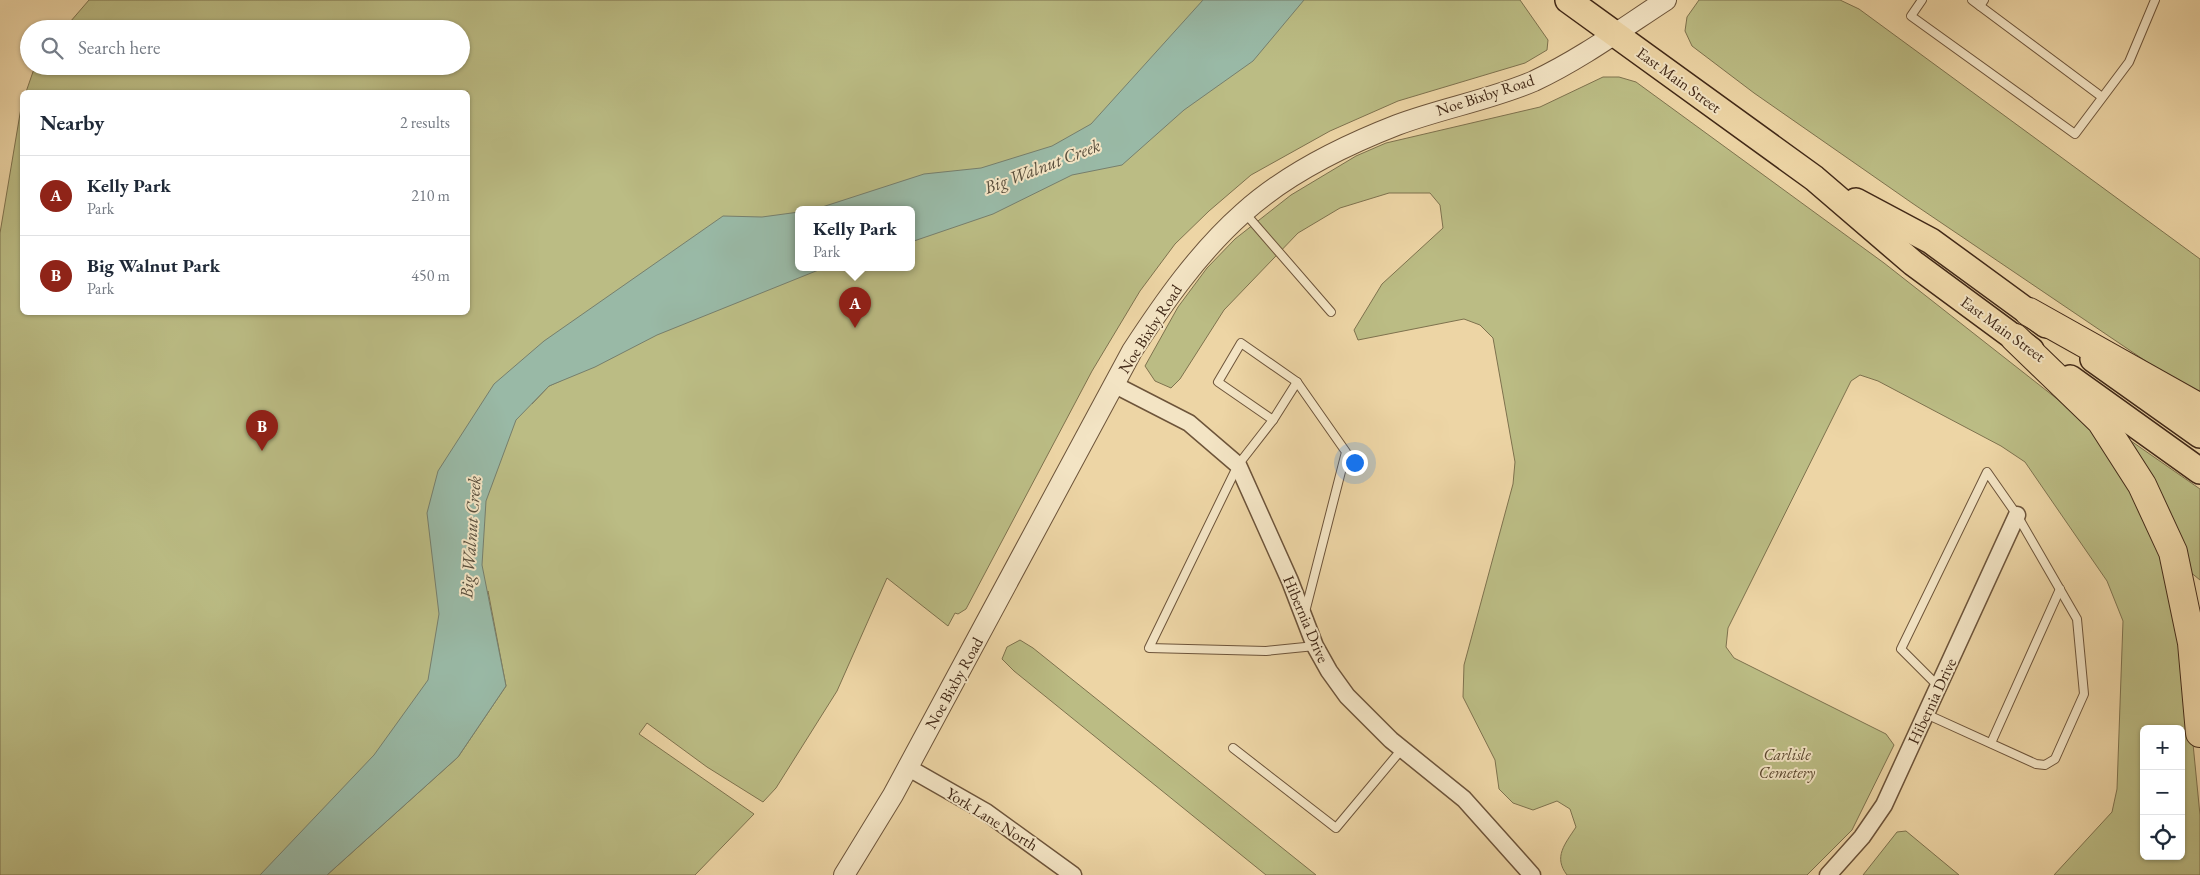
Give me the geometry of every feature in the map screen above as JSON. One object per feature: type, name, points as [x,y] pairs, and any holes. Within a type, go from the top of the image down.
[{"type":"highway","points":[[2029,312],[2200,408]]},
{"type":"highway","points":[[2015,338],[2102,421],[2142,485],[2173,552],[2192,643],[2200,733]]},
{"type":"main road","name":"East Main Street","points":[[1568,0],[1814,178],[1913,263],[2200,471]]},
{"type":"main road","name":"East Main Street","points":[[1814,178],[1931,241],[2200,435]]},
{"type":"street","name":"Noe Bixby Road","points":[[844,875],[876,826],[1153,318],[1178,284],[1219,236],[1244,212],[1298,174],[1357,141],[1438,111],[1533,81],[1591,50],[1666,0]]},
{"type":"street","name":"Hibernia Drive","points":[[1115,385],[1189,423],[1238,465],[1290,581],[1315,646],[1329,671],[1347,696],[1402,749],[1464,799],[1532,875]]},
{"type":"street","name":"Hibernia Drive","points":[[1828,875],[1862,837],[1884,805],[2017,515]]},
{"type":"street","name":"York Lane North","points":[[907,767],[986,812],[1073,875]]},
{"type":"lane","points":[[1922,0],[1911,16],[2075,134],[2129,62],[2153,1]]},
{"type":"lane","points":[[1972,0],[1982,3],[2102,97]]},
{"type":"lane","points":[[1244,212],[1331,312]]},
{"type":"lane","points":[[1273,420],[1218,382],[1241,343],[1297,382],[1346,452],[1304,618]]},
{"type":"lane","points":[[1297,382],[1273,420],[1238,465],[1149,648],[1266,651],[1315,646]]},
{"type":"lane","points":[[1926,714],[2036,764],[2045,765],[2055,759],[2084,694],[2078,619],[2017,515],[1987,472],[1901,649],[1939,687]]},
{"type":"lane","points":[[1991,743],[2060,589]]},
{"type":"lane","points":[[1233,748],[1336,828],[1402,749]]},
{"type":"green space","points":[[89,0],[1520,0],[1548,40],[1547,50],[1525,63],[1398,101],[1330,131],[1251,175],[1209,211],[1175,244],[1140,291],[1092,371],[966,609],[958,614],[955,613],[948,626],[887,578],[837,691],[776,788],[763,802],[707,767],[647,723],[639,734],[754,814],[695,875],[327,875],[458,757],[506,686],[488,591],[461,668],[278,875],[0,875],[0,233],[20,114],[20,315],[470,315],[470,90],[27,90],[32,75],[470,75],[470,20],[72,20]],"holes":[[[613,357],[549,386],[532,404],[535,384]]]},
{"type":"green space","points":[[1699,0],[1840,0],[1859,9],[2200,259],[2200,396],[1912,203],[1754,93],[1692,46],[1685,31],[1687,17]]},
{"type":"green space","name":"Carlisle Cemetery","points":[[1603,77],[1619,77],[1636,82],[1884,263],[2075,413],[2101,441],[2157,533],[2183,642],[2200,815],[2200,875],[2054,875],[2112,812],[2117,789],[2123,621],[2107,581],[2025,462],[2001,446],[1878,381],[1860,375],[1851,381],[1728,628],[1726,647],[1734,658],[1886,734],[1894,745],[1852,830],[1807,875],[1567,875],[1561,862],[1561,856],[1565,845],[1576,827],[1570,809],[1557,801],[1533,810],[1513,803],[1499,789],[1495,760],[1463,697],[1464,665],[1513,484],[1515,462],[1493,338],[1480,325],[1464,319],[1358,340],[1354,330],[1382,284],[1443,228],[1440,205],[1430,193],[1389,193],[1340,208],[1298,233],[1224,310],[1180,379],[1171,388],[1155,381],[1145,366],[1178,307],[1207,268],[1235,239],[1291,195],[1356,156],[1386,143],[1540,107]]},
{"type":"green space","points":[[2131,441],[2200,489],[2200,580],[2189,571],[2128,446]]},
{"type":"green space","points":[[1020,640],[1033,648],[1316,875],[1266,875],[1014,671],[1002,659],[1007,647]]},
{"type":"green space","points":[[1906,831],[1959,875],[1863,875],[1897,832]]},
{"type":"water","name":"Big Walnut Creek","points":[[1203,0],[1304,0],[1253,61],[1184,110],[1122,165],[1072,175],[993,214],[915,241],[915,206],[825,206],[924,174],[981,168],[1052,146],[1091,124]]},
{"type":"water","name":"Big Walnut Creek","points":[[795,213],[795,271],[816,271],[657,335],[595,367],[549,386],[516,420],[486,501],[482,565],[506,686],[458,757],[327,875],[260,875],[374,755],[428,680],[439,614],[427,513],[438,471],[494,384],[544,341],[723,216],[762,217]]},
{"type":"place","name":"Kelly Park","points":[[855,328]]},
{"type":"place","name":"Big Walnut Park","points":[[262,451]]}]
